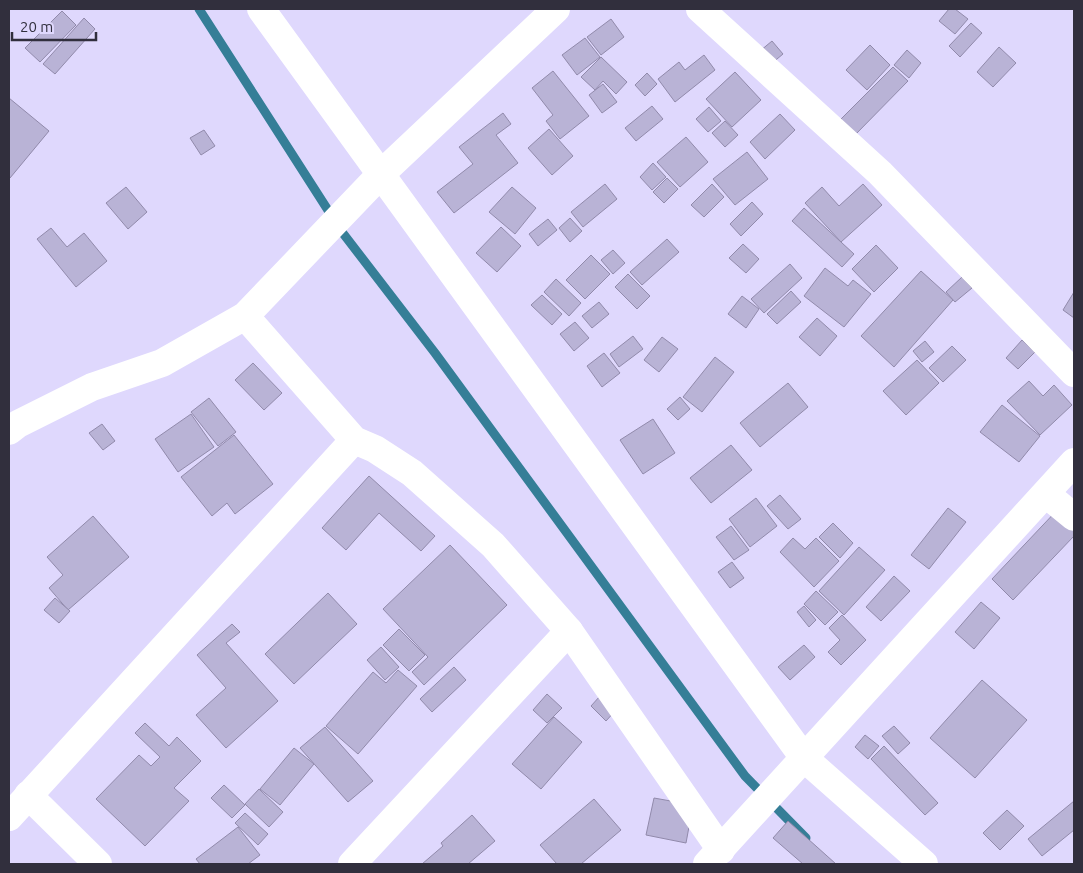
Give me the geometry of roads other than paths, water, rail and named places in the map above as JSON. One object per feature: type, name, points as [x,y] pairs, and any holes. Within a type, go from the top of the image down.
[{"type":"street","points":[[261,9],[375,181],[804,758],[924,864]]},
{"type":"street","points":[[9,431],[18,424],[92,387],[162,363],[245,316],[375,181],[556,9]]},
{"type":"street","points":[[700,9],[880,173],[1074,373]]},
{"type":"street","points":[[245,316],[354,440],[375,449],[412,473],[453,507],[493,545],[569,631],[722,849],[1074,462]]},
{"type":"street","points":[[9,817],[354,440]]},
{"type":"street","points":[[1046,494],[1074,517]]},
{"type":"street","points":[[352,864],[569,631]]},
{"type":"street","points":[[28,795],[98,864]]},
{"type":"waterway","points":[[199,9],[342,232],[435,353],[745,776],[806,838]]}]
